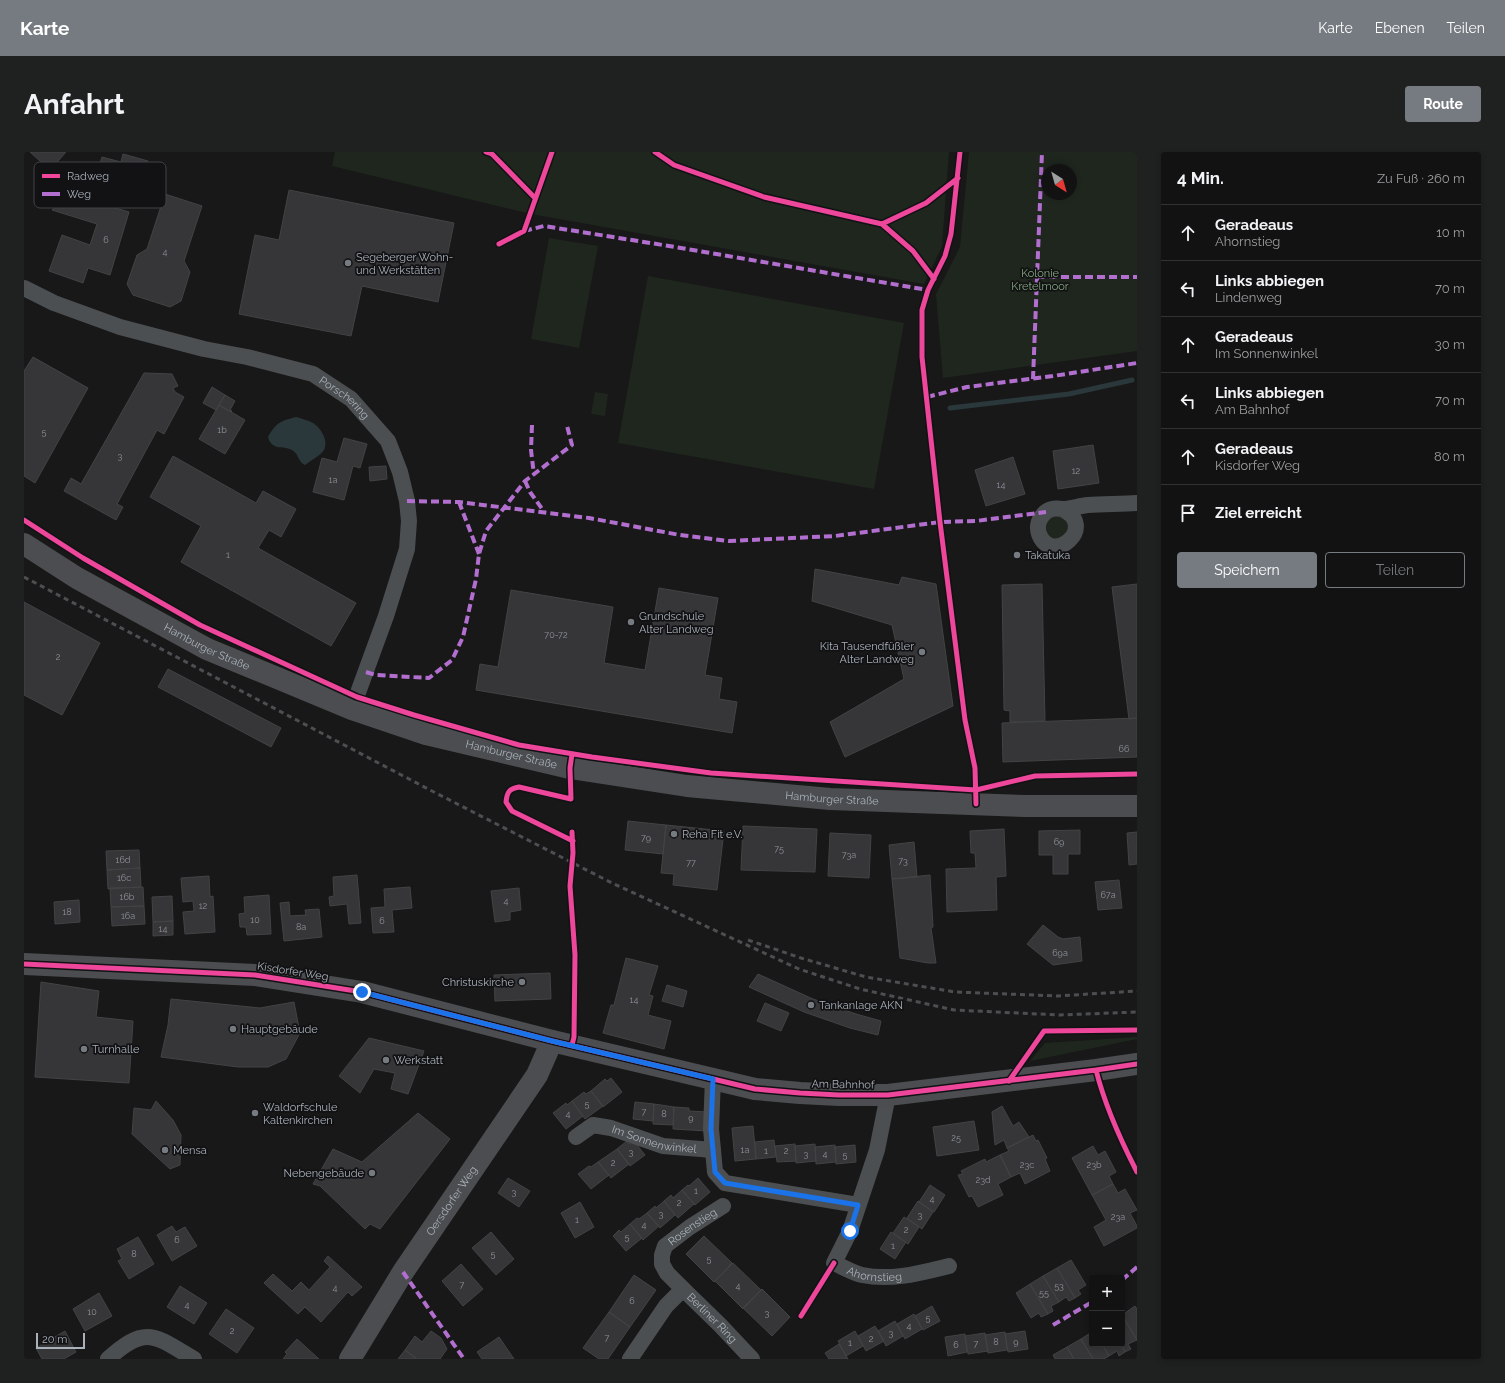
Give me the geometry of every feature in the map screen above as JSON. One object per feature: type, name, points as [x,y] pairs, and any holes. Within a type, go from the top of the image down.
[{"type":"street","name":"Porschering","points":[[24,288],[54,303],[120,328],[204,349],[247,357],[313,374],[351,399],[388,441],[400,472],[407,501],[409,521],[406,549],[390,604],[352,709]]},
{"type":"street","points":[[1062,509],[1137,503]]},
{"type":"street","name":"Hamburger Straße","points":[[24,544],[77,578],[207,649],[352,709],[426,734],[570,768],[687,786],[830,799],[1026,806],[1137,806]]},
{"type":"street","name":"Kisdorfer Weg","points":[[24,964],[255,975],[377,995],[552,1041]]},
{"type":"street","name":"Am Bahnhof","points":[[552,1041],[755,1089],[839,1095],[888,1095],[1137,1064]]},
{"type":"street","name":"Oersdorfer Weg","points":[[350,1359],[403,1272],[537,1075],[552,1041]]},
{"type":"street","name":"Im Sonnenwinkel","points":[[576,1137],[593,1125],[611,1128],[662,1146],[713,1150],[711,1129],[713,1079]]},
{"type":"street","name":"Ahornstieg","points":[[888,1095],[877,1150],[850,1231],[834,1263],[861,1275],[886,1278],[949,1266]]},
{"type":"street","points":[[713,1150],[715,1172],[725,1183],[858,1205]]},
{"type":"street","name":"Rosenstieg","points":[[683,1289],[667,1273],[662,1264],[662,1255],[665,1246],[690,1227],[723,1206]]},
{"type":"street","name":"Berliner Ring","points":[[630,1359],[666,1306],[683,1289],[752,1359]]},
{"type":"street","points":[[108,1359],[123,1345],[140,1337],[158,1337],[194,1359]]},
{"type":"green space","points":[[335,152],[949,152],[942,246],[924,284],[531,214],[332,166]]},
{"type":"green space","name":"Kolonie Kretelmoor","points":[[969,152],[1137,152],[1137,351],[943,378],[936,294],[960,247]]},
{"type":"green space","points":[[549,238],[598,246],[579,348],[531,339]]},
{"type":"green space","points":[[648,276],[904,323],[874,489],[618,443]]},
{"type":"green space","points":[[595,392],[608,394],[605,416],[591,414]]},
{"type":"green space","points":[[1051,511],[1074,520],[1056,546],[1038,524]]},
{"type":"green space","points":[[1137,1037],[1137,1039],[1030,1061],[1045,1043]]},
{"type":"shaded area","points":[[296,417],[316,425],[321,431],[326,443],[323,452],[305,465],[292,450],[275,446],[268,437],[279,423]]},
{"type":"building","points":[[30,152],[66,152],[57,162],[41,162]]},
{"type":"building","points":[[123,154],[148,161],[148,162],[121,162]]},
{"type":"building","points":[[102,157],[121,162],[100,162]]},
{"type":"building","name":"Segeberger Wohn- und Werkstätten","points":[[289,190],[454,223],[438,302],[362,286],[351,336],[239,314],[255,235],[279,240]]},
{"type":"building","points":[[166,194],[202,206],[184,261],[190,272],[181,301],[170,307],[133,295],[127,284],[137,255],[147,249],[160,208],[166,208]]},
{"type":"building","points":[[54,208],[116,208],[129,212],[110,275],[88,268],[83,283],[49,271],[62,235],[90,245],[97,224],[52,210]]},
{"type":"building","points":[[33,357],[88,388],[35,483],[24,476],[24,371]]},
{"type":"building","points":[[144,373],[172,374],[178,386],[173,388],[175,392],[184,397],[164,434],[157,430],[117,504],[123,507],[116,520],[64,491],[71,478],[81,484]]},
{"type":"building","points":[[212,387],[225,395],[216,410],[203,403]]},
{"type":"building","points":[[225,395],[235,401],[230,410],[232,411],[231,412],[219,405]]},
{"type":"building","points":[[219,405],[245,420],[225,454],[199,439]]},
{"type":"building","points":[[344,438],[367,444],[360,468],[353,466],[344,500],[313,492],[322,458],[337,462]]},
{"type":"building","points":[[1093,445],[1099,483],[1058,489],[1053,451]]},
{"type":"building","points":[[173,456],[256,503],[263,491],[296,509],[281,537],[269,530],[258,548],[356,603],[331,646],[181,562],[201,526],[150,497]]},
{"type":"building","points":[[1013,457],[1025,494],[986,506],[975,470]]},
{"type":"building","points":[[386,466],[387,479],[370,481],[369,467]]},
{"type":"building","name":"Kita Tausendfüßler Alter Landweg","points":[[815,569],[899,585],[902,577],[936,584],[953,706],[845,757],[830,722],[904,679],[892,625],[812,601]]},
{"type":"building","points":[[1042,584],[1045,721],[1010,722],[1010,711],[1004,710],[1002,585]]},
{"type":"building","points":[[1137,584],[1137,718],[1129,719],[1112,587]]},
{"type":"building","points":[[659,588],[718,598],[705,675],[722,678],[719,699],[737,702],[732,733],[476,690],[480,664],[498,667],[511,590],[613,607],[604,663],[645,670]]},
{"type":"building","points":[[24,602],[100,643],[62,715],[24,695]]},
{"type":"building","points":[[168,669],[281,728],[271,747],[158,687]]},
{"type":"building","points":[[1137,718],[1137,757],[1003,762],[1002,723]]},
{"type":"building","points":[[628,821],[666,825],[663,854],[625,850]]},
{"type":"building","points":[[666,825],[724,831],[717,890],[673,885],[674,874],[661,873]]},
{"type":"building","points":[[743,826],[817,829],[815,872],[741,870]]},
{"type":"building","points":[[1004,829],[1006,876],[996,877],[997,910],[947,912],[946,869],[976,868],[975,853],[971,853],[970,831]]},
{"type":"building","points":[[1080,830],[1080,854],[1068,854],[1068,874],[1053,874],[1053,855],[1039,855],[1039,831]]},
{"type":"building","points":[[1137,832],[1137,864],[1129,865],[1127,833]]},
{"type":"building","points":[[830,833],[871,835],[869,878],[828,876]]},
{"type":"building","points":[[914,842],[917,877],[892,879],[889,845]]},
{"type":"building","points":[[139,850],[140,868],[107,870],[106,851]]},
{"type":"building","points":[[140,868],[141,887],[108,889],[107,870]]},
{"type":"building","points":[[357,875],[361,923],[349,924],[347,904],[330,906],[329,897],[334,896],[333,877]]},
{"type":"building","points":[[930,875],[933,927],[931,928],[936,963],[900,958],[892,879]]},
{"type":"building","points":[[209,876],[210,897],[213,896],[215,932],[185,934],[183,912],[194,911],[193,901],[183,902],[181,878]]},
{"type":"building","points":[[1119,880],[1122,908],[1098,910],[1095,882]]},
{"type":"building","points":[[143,887],[144,906],[111,907],[110,888]]},
{"type":"building","points":[[410,887],[412,908],[392,910],[394,932],[373,933],[371,908],[385,907],[384,889]]},
{"type":"building","points":[[519,888],[521,910],[510,912],[510,920],[495,922],[491,891]]},
{"type":"building","points":[[269,895],[271,934],[247,935],[246,927],[240,927],[239,914],[245,913],[244,897]]},
{"type":"building","points":[[172,896],[173,921],[153,922],[152,897]]},
{"type":"building","points":[[79,900],[80,922],[55,924],[54,902]]},
{"type":"building","points":[[289,902],[290,916],[306,915],[305,910],[319,909],[322,937],[284,941],[280,903]]},
{"type":"building","points":[[144,906],[145,924],[112,926],[111,907]]},
{"type":"building","points":[[173,921],[173,935],[153,936],[153,922]]},
{"type":"building","points":[[1043,925],[1058,937],[1063,939],[1080,937],[1082,961],[1053,965],[1027,944]]},
{"type":"building","points":[[626,958],[658,966],[649,995],[653,996],[648,1015],[671,1021],[664,1049],[603,1033],[611,1005],[614,1005]]},
{"type":"building","name":"Christuskirche","points":[[550,973],[551,999],[495,1001],[494,975]]},
{"type":"building","name":"Tankanlage AKN","points":[[758,974],[813,999],[881,1021],[878,1035],[850,1028],[804,1012],[749,987]]},
{"type":"building","name":"Turnhalle","points":[[41,982],[99,991],[96,1017],[133,1021],[129,1083],[35,1077]]},
{"type":"building","points":[[667,985],[687,991],[683,1007],[662,1001]]},
{"type":"building","name":"Hauptgebäude","points":[[171,999],[260,1008],[294,1002],[300,1033],[286,1059],[268,1067],[238,1067],[161,1057],[168,1025]]},
{"type":"building","points":[[765,1003],[789,1013],[781,1031],[757,1021]]},
{"type":"building","name":"Werkstatt","points":[[369,1038],[424,1051],[408,1094],[391,1089],[395,1073],[374,1069],[360,1093],[339,1076]]},
{"type":"building","points":[[611,1078],[622,1092],[603,1107],[591,1091],[605,1079],[607,1081]]},
{"type":"building","points":[[591,1091],[603,1106],[585,1119],[572,1101],[584,1092],[586,1094]]},
{"type":"building","name":"Mensa","points":[[156,1101],[173,1120],[181,1135],[180,1165],[170,1169],[132,1134],[134,1108],[151,1110]]},
{"type":"building","points":[[572,1101],[583,1116],[566,1129],[553,1113],[566,1103],[567,1105]]},
{"type":"building","points":[[635,1102],[654,1104],[653,1121],[633,1119]]},
{"type":"building","points":[[654,1104],[674,1107],[673,1125],[653,1124]]},
{"type":"building","points":[[1002,1106],[1013,1126],[1019,1122],[1029,1137],[1007,1148],[1004,1140],[995,1145],[992,1112]]},
{"type":"building","points":[[674,1107],[689,1108],[689,1111],[708,1112],[707,1131],[673,1129]]},
{"type":"building","name":"Nebengebäude","points":[[418,1113],[450,1139],[380,1229],[370,1224],[365,1229],[320,1186],[313,1184],[333,1149],[362,1162]]},
{"type":"building","points":[[974,1121],[979,1150],[937,1156],[933,1127]]},
{"type":"building","points":[[753,1126],[756,1159],[735,1161],[732,1128]]},
{"type":"building","points":[[1033,1135],[1036,1141],[1038,1140],[1047,1158],[1045,1159],[1050,1171],[1025,1184],[1020,1173],[1011,1177],[1000,1155],[1009,1151],[1007,1148]]},
{"type":"building","points":[[633,1140],[645,1155],[630,1166],[617,1149],[627,1141],[629,1144]]},
{"type":"building","points":[[774,1140],[776,1157],[756,1159],[755,1142]]},
{"type":"building","points":[[795,1144],[796,1161],[777,1162],[775,1146]]},
{"type":"building","points":[[815,1144],[816,1161],[796,1163],[795,1146]]},
{"type":"building","points":[[835,1145],[836,1162],[816,1164],[815,1147]]},
{"type":"building","points":[[855,1145],[856,1162],[836,1164],[835,1147]]},
{"type":"building","points":[[1093,1146],[1098,1155],[1105,1151],[1116,1172],[1109,1176],[1113,1184],[1092,1195],[1072,1158]]},
{"type":"building","points":[[617,1149],[629,1164],[611,1178],[598,1162]]},
{"type":"building","points":[[1000,1155],[1011,1177],[998,1184],[1003,1195],[978,1207],[972,1196],[969,1197],[958,1175],[963,1174],[961,1171],[985,1159],[986,1162]]},
{"type":"building","points":[[598,1162],[609,1175],[591,1189],[578,1174],[589,1166],[591,1167]]},
{"type":"building","points":[[508,1178],[530,1191],[519,1207],[498,1193]]},
{"type":"building","points":[[698,1178],[710,1192],[695,1205],[682,1190]]},
{"type":"building","points":[[1113,1184],[1118,1193],[1125,1189],[1137,1210],[1130,1213],[1137,1228],[1104,1246],[1094,1227],[1106,1220],[1092,1195]]},
{"type":"building","points":[[930,1185],[945,1195],[934,1212],[919,1202]]},
{"type":"building","points":[[682,1190],[694,1204],[678,1218],[664,1201],[671,1195],[673,1198]]},
{"type":"building","points":[[664,1201],[675,1215],[660,1228],[647,1213]]},
{"type":"building","points":[[918,1201],[933,1212],[922,1229],[907,1218]]},
{"type":"building","points":[[580,1202],[594,1227],[575,1238],[561,1213]]},
{"type":"building","points":[[647,1213],[659,1226],[643,1240],[630,1224],[637,1218],[639,1219]]},
{"type":"building","points":[[904,1217],[919,1227],[908,1244],[893,1233]]},
{"type":"building","points":[[630,1224],[642,1238],[626,1251],[613,1236],[619,1230],[621,1232]]},
{"type":"building","points":[[172,1226],[176,1232],[185,1227],[197,1246],[172,1261],[157,1235]]},
{"type":"building","points":[[491,1232],[514,1259],[496,1275],[472,1248]]},
{"type":"building","points":[[891,1232],[906,1242],[895,1259],[880,1249]]},
{"type":"building","points":[[704,1236],[732,1263],[714,1282],[686,1254]]},
{"type":"building","points":[[138,1237],[154,1264],[129,1279],[118,1261],[122,1259],[117,1249]]},
{"type":"building","points":[[328,1256],[362,1287],[352,1296],[348,1292],[321,1322],[305,1307],[298,1314],[264,1283],[273,1274],[292,1291],[301,1282],[309,1290],[330,1267],[324,1261]]},
{"type":"building","points":[[1071,1260],[1086,1285],[1078,1290],[1081,1294],[1075,1298],[1057,1268]]},
{"type":"building","points":[[733,1263],[761,1290],[743,1309],[715,1281]]},
{"type":"building","points":[[461,1264],[483,1289],[463,1306],[442,1281]]},
{"type":"building","points":[[1057,1268],[1075,1298],[1069,1301],[1066,1297],[1059,1302],[1043,1276]]},
{"type":"building","points":[[634,1275],[656,1290],[630,1327],[609,1312]]},
{"type":"building","points":[[1043,1276],[1059,1302],[1051,1306],[1053,1311],[1048,1314],[1030,1284]]},
{"type":"building","points":[[1030,1284],[1048,1314],[1041,1317],[1039,1313],[1031,1318],[1016,1293]]},
{"type":"building","points":[[180,1286],[207,1303],[194,1324],[167,1307]]},
{"type":"building","points":[[762,1289],[790,1317],[772,1336],[743,1308]]},
{"type":"building","points":[[99,1293],[112,1316],[85,1331],[73,1309]]},
{"type":"building","points":[[932,1306],[940,1321],[923,1330],[915,1316]]},
{"type":"building","points":[[1135,1306],[1137,1309],[1137,1340],[1125,1320],[1125,1313]]},
{"type":"building","points":[[226,1309],[254,1328],[237,1353],[209,1334]]},
{"type":"building","points":[[609,1312],[630,1327],[608,1359],[599,1359],[583,1348]]},
{"type":"building","points":[[914,1314],[922,1329],[905,1339],[897,1324]]},
{"type":"building","points":[[1125,1320],[1137,1340],[1128,1344],[1131,1349],[1125,1352],[1122,1347],[1125,1347]]},
{"type":"building","points":[[895,1321],[903,1336],[886,1346],[878,1331]]},
{"type":"building","points":[[875,1326],[884,1341],[866,1351],[858,1336]]},
{"type":"building","points":[[65,1331],[76,1352],[64,1359],[42,1359],[36,1348]]},
{"type":"building","points":[[431,1331],[441,1338],[447,1349],[440,1359],[417,1359],[405,1350],[415,1336],[422,1342]]},
{"type":"building","points":[[855,1331],[863,1346],[846,1356],[838,1341]]},
{"type":"building","points":[[1025,1331],[1028,1349],[1008,1352],[1005,1334]]},
{"type":"building","points":[[1005,1332],[1007,1350],[988,1353],[985,1335]]},
{"type":"building","points":[[985,1333],[988,1351],[968,1354],[965,1336]]},
{"type":"building","points":[[965,1334],[967,1352],[948,1356],[945,1337]]},
{"type":"building","points":[[1089,1334],[1089,1347],[1104,1347],[1109,1356],[1104,1359],[1093,1359],[1081,1339]]},
{"type":"building","points":[[499,1337],[514,1359],[482,1359],[477,1352]]},
{"type":"building","points":[[297,1339],[319,1359],[283,1359],[287,1354],[285,1352]]},
{"type":"building","points":[[1081,1339],[1093,1359],[1074,1359],[1067,1347]]},
{"type":"building","points":[[839,1344],[848,1359],[829,1359],[825,1353]]},
{"type":"building","points":[[1067,1347],[1074,1359],[1055,1359],[1053,1355]]},
{"type":"building","points":[[1104,1347],[1122,1347],[1125,1352],[1119,1356],[1117,1351],[1109,1356]]},
{"type":"building","points":[[405,1350],[417,1359],[398,1359]]},
{"type":"waterway","points":[[950,408],[1069,394],[1132,380]]},
{"type":"railway","points":[[24,577],[430,790],[612,883],[799,969],[860,989],[954,1010],[1060,1015],[1137,1012]]},
{"type":"railway","points":[[748,940],[801,958],[866,977],[955,992],[1058,996],[1137,991]]},
{"type":"marked path","points":[[1033,379],[1042,152]]},
{"type":"marked path","points":[[524,231],[544,226],[928,290]]},
{"type":"marked path","points":[[1037,277],[1137,277]]},
{"type":"marked path","points":[[927,397],[967,387],[1137,363]]},
{"type":"marked path","points":[[532,425],[531,450],[534,475]]},
{"type":"marked path","points":[[366,672],[376,675],[429,678],[452,660],[463,637],[476,579],[479,554],[486,531],[525,481],[572,445],[567,426]]},
{"type":"marked path","points":[[525,481],[530,492],[545,513]]},
{"type":"marked path","points":[[407,501],[459,502],[589,518],[680,535],[729,541],[835,536],[940,522],[976,521],[1046,512]]},
{"type":"marked path","points":[[459,502],[479,554]]},
{"type":"marked path","points":[[1125,1277],[1137,1267]]},
{"type":"marked path","points":[[403,1272],[464,1359]]},
{"type":"marked path","points":[[1053,1325],[1089,1304]]},
{"type":"cycle path","points":[[486,152],[492,154],[535,198]]},
{"type":"cycle path","points":[[499,244],[524,231],[552,152]]},
{"type":"cycle path","points":[[655,152],[674,165],[764,197],[882,224],[926,203],[958,178]]},
{"type":"cycle path","points":[[960,152],[951,234],[945,256],[928,290],[922,310],[922,357],[940,522],[965,720],[975,768],[976,804]]},
{"type":"cycle path","points":[[882,224],[913,251],[934,279]]},
{"type":"cycle path","points":[[24,520],[83,558],[200,625],[357,697],[519,745],[592,757],[711,773],[976,790],[1035,776],[1137,774]]},
{"type":"cycle path","points":[[572,754],[570,768],[571,799],[519,787],[509,792],[506,802],[512,811],[573,841]]},
{"type":"cycle path","points":[[572,832],[573,853],[570,886],[575,955],[574,1037],[572,1045]]},
{"type":"cycle path","points":[[24,964],[255,975],[362,992],[552,1041],[755,1089],[839,1095],[888,1095],[1137,1064]]},
{"type":"cycle path","points":[[1009,1081],[1044,1031],[1137,1030]]},
{"type":"cycle path","points":[[1096,1070],[1114,1122],[1137,1172]]},
{"type":"cycle path","points":[[801,1316],[834,1263]]},
{"type":"place","name":"Segeberger Wohn- und Werkstätten","points":[[348,263]]},
{"type":"place","name":"Takatuka","points":[[1017,555]]},
{"type":"place","name":"Grundschule Alter Landweg","points":[[631,622]]},
{"type":"place","name":"Kita Tausendfüßler Alter Landweg","points":[[922,652]]},
{"type":"place","name":"Reha Fit e.V.","points":[[674,834]]},
{"type":"place","name":"Christuskirche","points":[[522,982]]},
{"type":"place","name":"Tankanlage AKN","points":[[811,1005]]},
{"type":"place","name":"Hauptgebäude","points":[[233,1029]]},
{"type":"place","name":"Turnhalle","points":[[84,1049]]},
{"type":"place","name":"Werkstatt","points":[[386,1060]]},
{"type":"place","name":"Waldorfschule Kaltenkirchen","points":[[255,1113]]},
{"type":"place","name":"Mensa","points":[[165,1150]]},
{"type":"place","name":"Nebengebäude","points":[[372,1173]]},
{"type":"route","points":[[362,992],[552,1041],[713,1079],[711,1129],[715,1172],[725,1183],[858,1205],[850,1231]]}]
